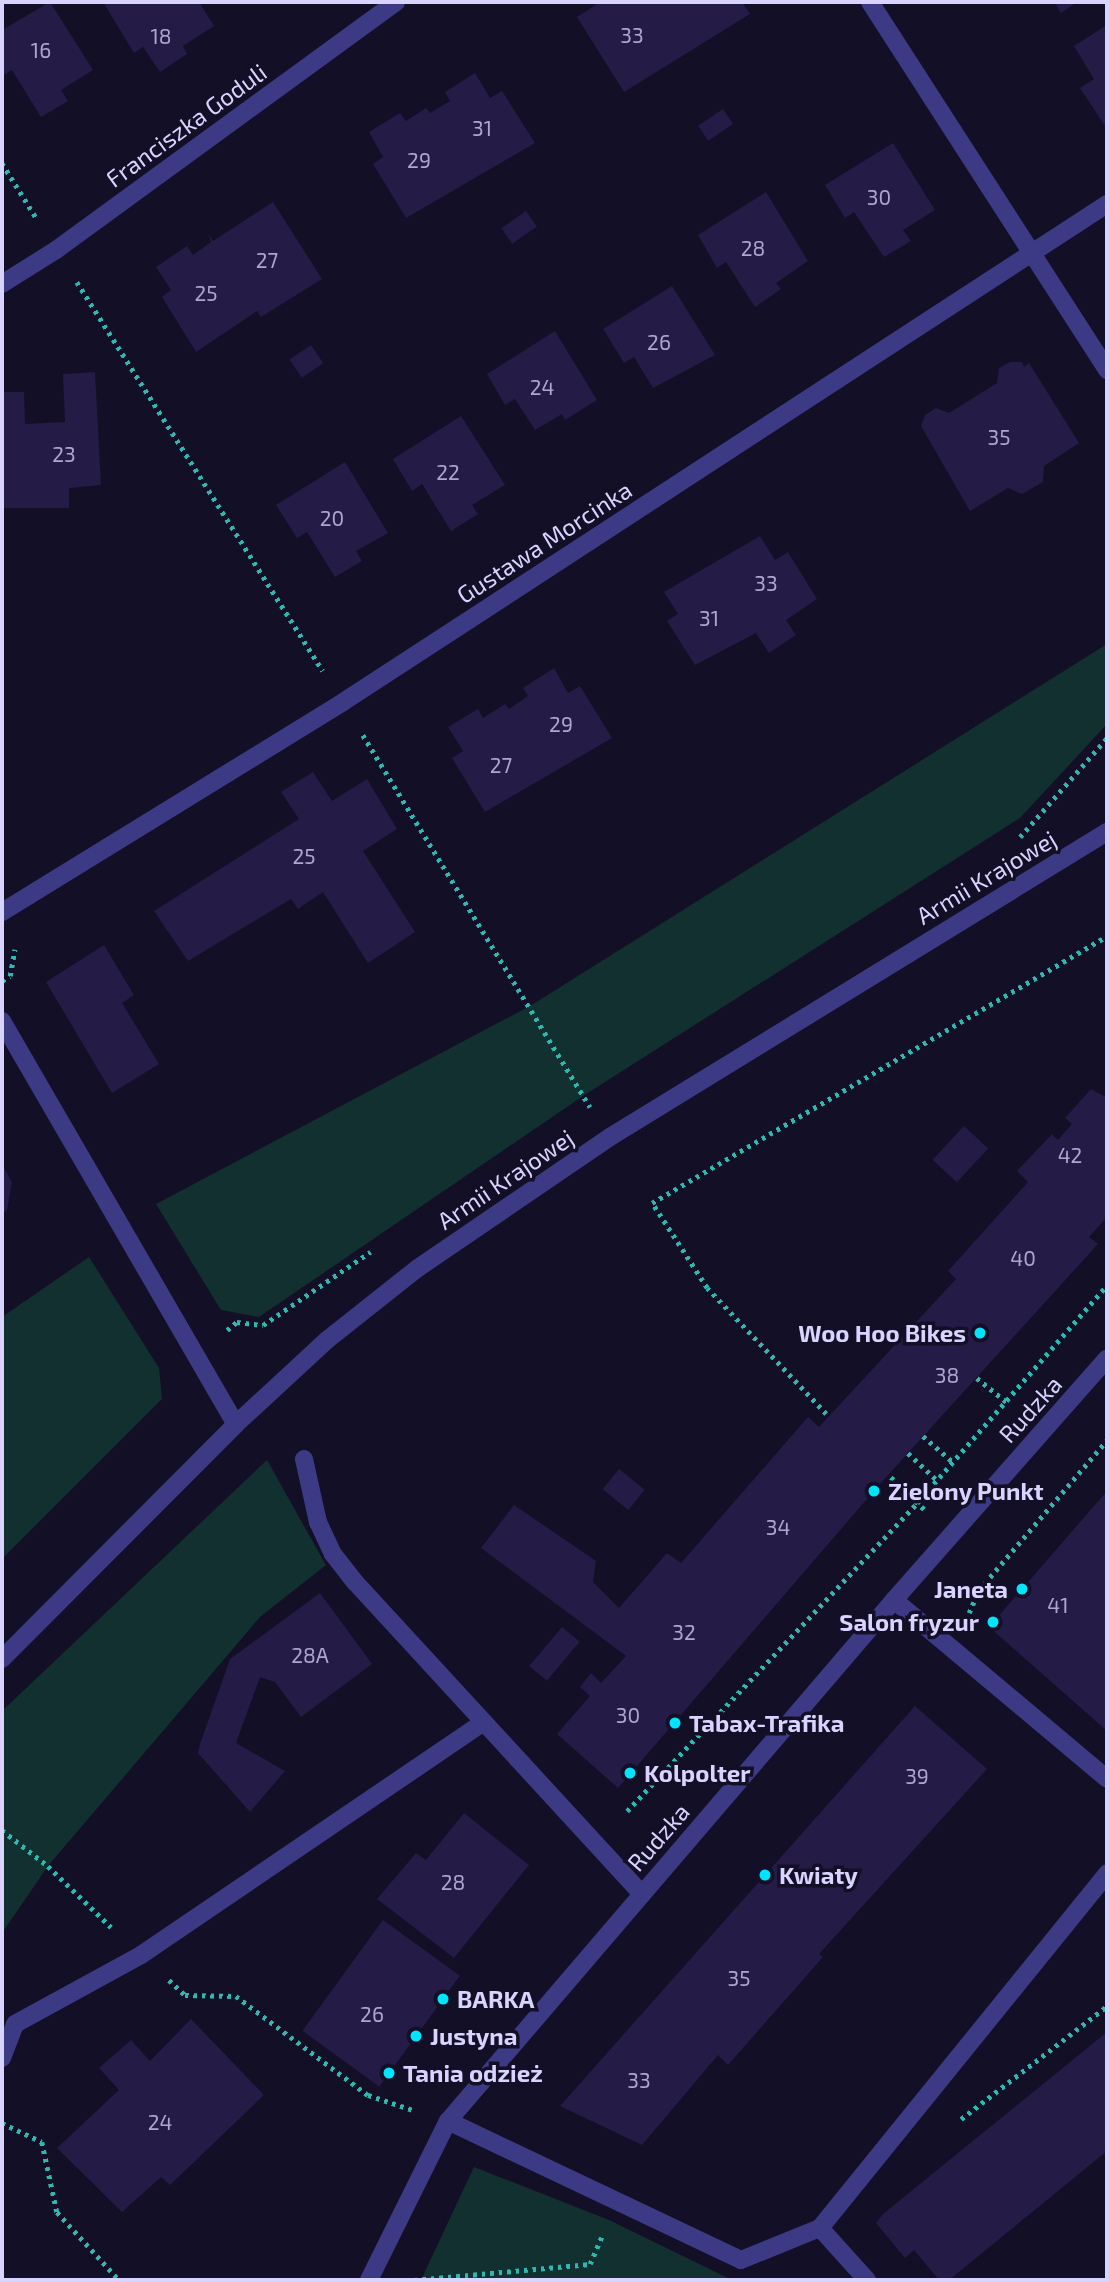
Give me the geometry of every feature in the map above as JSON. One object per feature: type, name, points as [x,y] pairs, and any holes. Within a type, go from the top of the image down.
[{"type":"street","name":"Franciszka Goduli","points":[[2,284],[56,250],[396,2]]},
{"type":"street","points":[[870,2],[1107,370]]},
{"type":"street","name":"Gustawa Morcinka","points":[[2,912],[343,702],[1107,204]]},
{"type":"street","name":"Armii Krajowej","points":[[2,1659],[236,1424],[327,1340],[418,1268],[610,1137],[1107,832]]},
{"type":"street","points":[[2,1021],[236,1424]]},
{"type":"street","name":"Rudzka","points":[[369,2280],[448,2121],[894,1600],[1107,1358]]},
{"type":"street","points":[[304,1459],[318,1522],[334,1554],[482,1723],[642,1894]]},
{"type":"street","points":[[894,1600],[1107,1779]]},
{"type":"street","points":[[2,2058],[15,2024],[141,1955],[482,1723]]},
{"type":"street","points":[[448,2121],[630,2205],[741,2260],[820,2228],[1107,1873]]},
{"type":"street","points":[[820,2228],[867,2280]]},
{"type":"path","points":[[2,163],[343,702],[610,1137]]},
{"type":"path","points":[[827,1414],[707,1288],[652,1203],[1107,936]]},
{"type":"path","points":[[627,1811],[937,1480],[1107,1285]]},
{"type":"path","points":[[976,1378],[1007,1402]]},
{"type":"path","points":[[923,1436],[953,1462]]},
{"type":"path","points":[[969,1618],[969,1608],[979,1590],[1107,1440]]},
{"type":"path","points":[[908,1453],[937,1480]]},
{"type":"path","points":[[2,1830],[48,1866],[185,1995],[236,1996],[368,2095],[448,2121]]},
{"type":"path","points":[[2,2123],[42,2142],[57,2212],[119,2280]]},
{"type":"path","points":[[409,2280],[590,2264],[609,2221],[630,2205]]},
{"type":"green space","points":[[1107,644],[1107,724],[1020,818],[583,1096],[259,1317],[221,1310],[156,1204],[530,1006]]},
{"type":"green space","points":[[89,1257],[159,1368],[162,1399],[2,1559],[2,1317]]},
{"type":"green space","points":[[267,1460],[326,1565],[260,1617],[48,1866],[2,1933],[2,1711]]},
{"type":"green space","points":[[474,2167],[609,2220],[732,2280],[421,2280]]},
{"type":"building","points":[[50,2],[93,70],[61,90],[68,101],[41,117],[12,70],[2,76],[2,30]]},
{"type":"building","points":[[103,2],[199,2],[214,26],[183,46],[187,54],[160,72],[143,47],[134,53]]},
{"type":"building","points":[[600,2],[742,2],[750,14],[624,92],[577,17]]},
{"type":"building","points":[[1054,2],[1077,2],[1061,13]]},
{"type":"building","points":[[1107,25],[1107,129],[1080,88],[1094,79],[1074,46]]},
{"type":"building","points":[[475,73],[490,98],[502,91],[535,143],[406,218],[373,164],[383,157],[369,132],[400,113],[406,121],[426,108],[430,113],[450,101],[445,92]]},
{"type":"building","points":[[723,109],[733,124],[708,141],[698,126]]},
{"type":"building","points":[[893,143],[935,210],[903,230],[911,241],[884,257],[854,212],[845,218],[825,185]]},
{"type":"building","points":[[766,192],[808,261],[776,283],[781,289],[755,307],[726,262],[717,268],[698,235]]},
{"type":"building","points":[[273,202],[322,279],[261,317],[257,311],[196,352],[162,297],[171,290],[156,267],[187,246],[193,255],[211,242],[208,233],[213,241]]},
{"type":"building","points":[[526,211],[537,227],[512,244],[501,228]]},
{"type":"building","points":[[672,286],[715,355],[653,388],[634,357],[624,363],[603,329]]},
{"type":"building","points":[[555,331],[597,400],[565,420],[562,414],[535,430],[515,399],[505,405],[487,374]]},
{"type":"building","points":[[311,345],[323,363],[302,378],[289,360]]},
{"type":"building","points":[[1010,362],[1022,362],[1024,367],[1029,363],[1079,443],[1044,466],[1043,482],[1022,494],[1008,488],[970,511],[921,426],[925,415],[936,408],[949,413],[997,383],[999,368]]},
{"type":"building","points":[[95,372],[101,485],[69,488],[69,508],[2,508],[2,392],[24,392],[25,424],[65,422],[63,374]]},
{"type":"building","points":[[461,416],[505,485],[472,505],[478,514],[451,531],[422,484],[412,491],[393,459]]},
{"type":"building","points":[[345,462],[388,533],[356,551],[362,561],[335,577],[307,532],[297,538],[276,505]]},
{"type":"building","points":[[760,536],[775,560],[788,552],[817,599],[786,620],[796,635],[769,653],[756,633],[695,665],[667,621],[678,614],[664,592]]},
{"type":"building","points":[[554,668],[568,693],[580,686],[612,738],[485,812],[452,758],[463,751],[448,727],[478,709],[483,718],[505,704],[509,709],[528,696],[523,688]]},
{"type":"building","points":[[313,772],[332,801],[367,779],[397,829],[363,851],[415,932],[368,963],[323,892],[298,909],[291,899],[188,961],[154,911],[299,819],[281,792]]},
{"type":"building","points":[[104,945],[134,995],[122,1003],[159,1064],[112,1093],[46,982]]},
{"type":"building","points":[[1091,1089],[1107,1098],[1107,1217],[1089,1237],[1098,1244],[879,1485],[618,1788],[557,1734],[590,1696],[580,1687],[591,1673],[601,1683],[626,1656],[481,1548],[514,1505],[596,1561],[593,1582],[619,1608],[667,1553],[681,1563],[808,1417],[819,1427],[956,1279],[948,1271],[1028,1182],[1017,1171],[1052,1134],[1058,1140],[1072,1124],[1065,1118]]},
{"type":"building","points":[[964,1126],[988,1149],[957,1182],[933,1160]]},
{"type":"building","points":[[2,1164],[12,1182],[7,1210],[2,1214]]},
{"type":"building","points":[[619,1469],[645,1490],[628,1510],[603,1489]]},
{"type":"building","points":[[1107,1491],[1107,1731],[989,1627]]},
{"type":"building","points":[[320,1593],[372,1664],[301,1717],[275,1682],[260,1677],[236,1743],[285,1771],[250,1812],[198,1753],[200,1744],[230,1659]]},
{"type":"building","points":[[562,1627],[580,1642],[547,1681],[529,1666]]},
{"type":"building","points":[[915,1706],[987,1769],[819,1954],[823,1957],[728,2065],[718,2055],[642,2145],[560,2106]]},
{"type":"building","points":[[464,1813],[529,1865],[454,1958],[377,1899],[416,1853],[426,1860]]},
{"type":"building","points":[[383,1920],[460,1976],[379,2087],[302,2031]]},
{"type":"building","points":[[191,2019],[264,2095],[170,2185],[161,2177],[122,2212],[57,2148],[119,2090],[99,2068],[131,2040],[150,2061]]},
{"type":"building","points":[[1107,2032],[1107,2151],[949,2280],[939,2280],[914,2250],[905,2258],[876,2223],[883,2214]]},
{"type":"place","name":"Woo Hoo Bikes","points":[[980,1333]]},
{"type":"place","name":"Zielony Punkt","points":[[874,1491]]},
{"type":"place","name":"Janeta","points":[[1022,1589]]},
{"type":"place","name":"Salon fryzur","points":[[993,1622]]},
{"type":"place","name":"Tabax-Trafika","points":[[675,1723]]},
{"type":"place","name":"Kolpolter","points":[[630,1773]]},
{"type":"place","name":"Kwiaty","points":[[765,1875]]},
{"type":"place","name":"BARKA","points":[[443,1999]]},
{"type":"place","name":"Justyna","points":[[416,2036]]},
{"type":"place","name":"Tania odzież","points":[[389,2073]]}]
